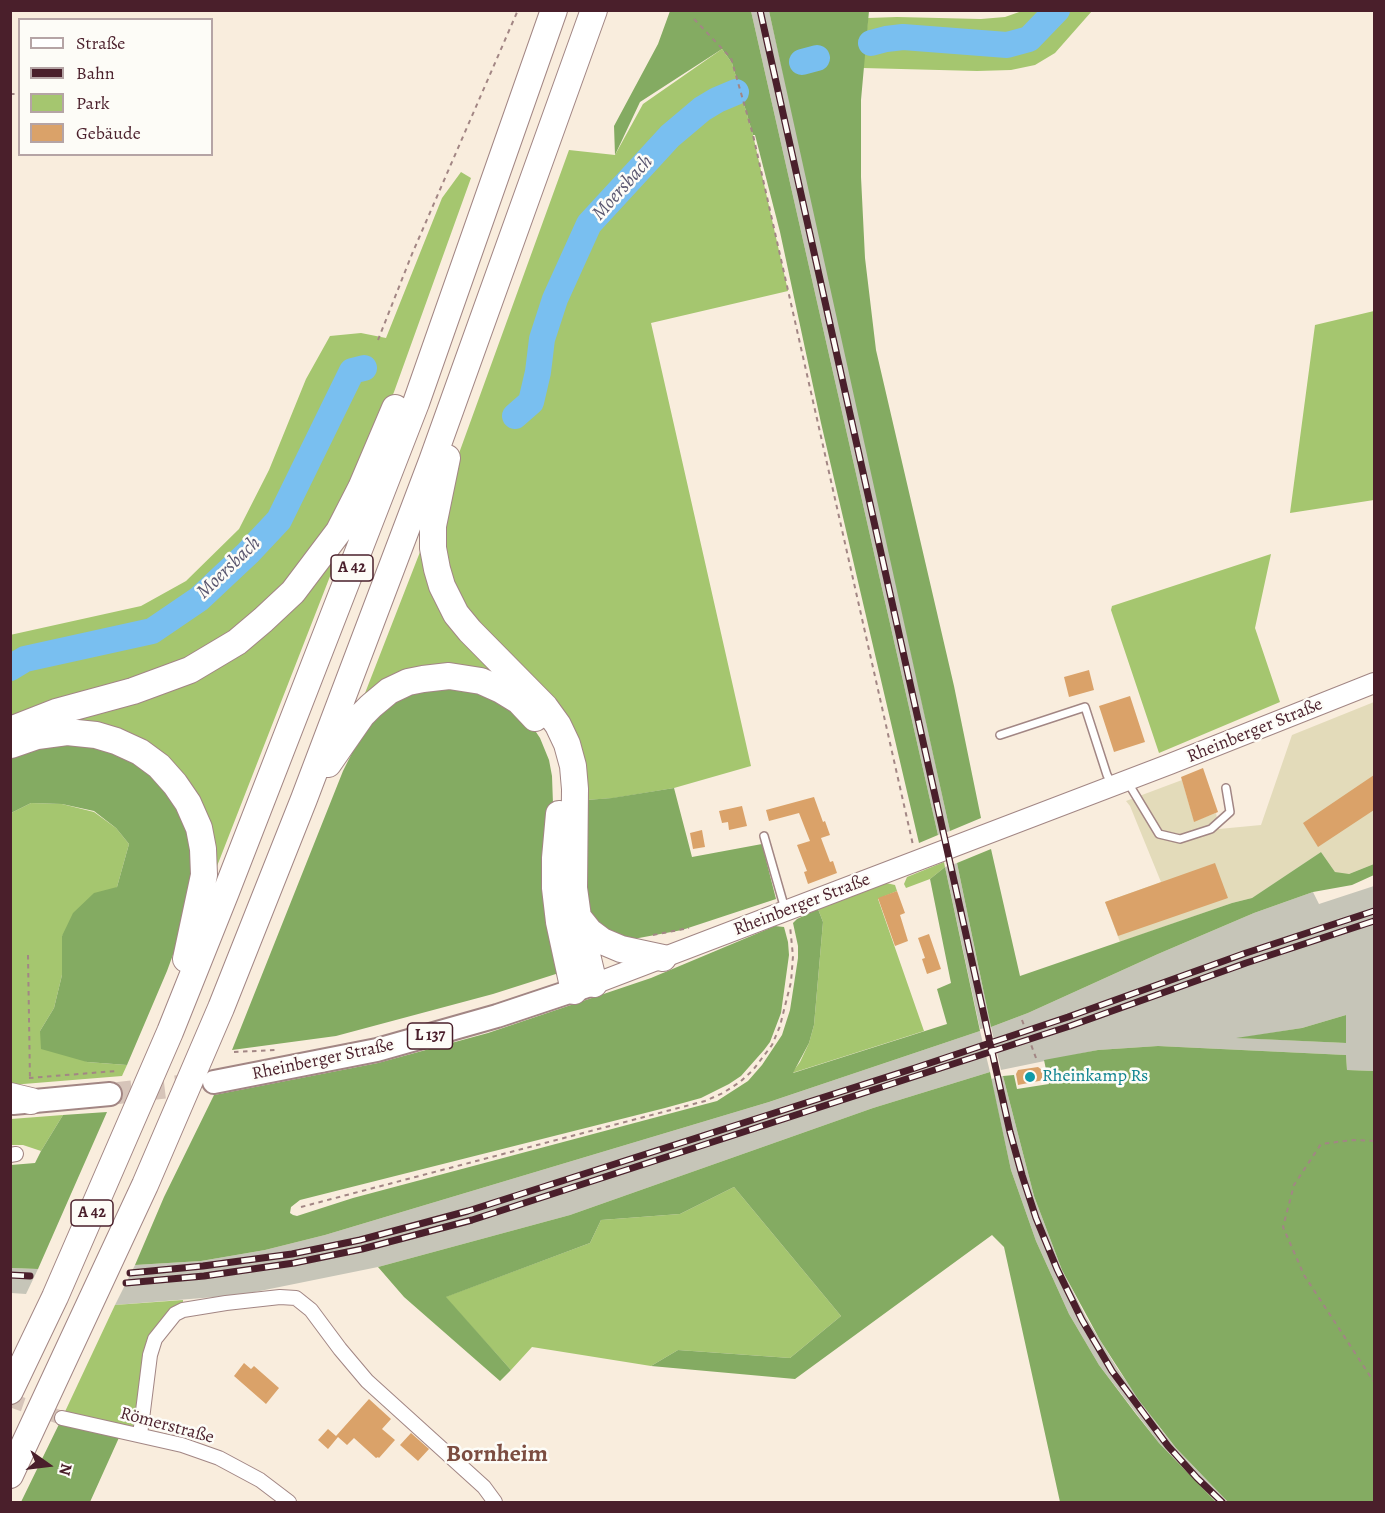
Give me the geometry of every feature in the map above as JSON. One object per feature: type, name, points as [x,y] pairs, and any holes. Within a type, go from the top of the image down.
[{"type":"highway","name":"A 42","points":[[10,1391],[55,1297],[170,1032],[324,642],[438,339],[554,10]]},
{"type":"highway","name":"A 42","points":[[10,1475],[145,1185],[221,1008],[304,799],[452,406],[594,10]]},
{"type":"highway","points":[[10,730],[56,712],[133,691],[180,674],[237,642],[263,620],[293,592],[339,531],[361,488],[401,392],[438,339]]},
{"type":"highway","points":[[452,406],[446,469],[437,502],[434,526],[433,548],[437,569],[442,586],[456,614],[545,707],[558,725],[567,744],[573,766],[575,789],[574,868],[584,987]]},
{"type":"highway","points":[[304,799],[362,715],[389,691],[408,682],[449,676],[466,678],[501,690],[519,701],[546,732],[559,767],[561,791],[555,858],[555,888],[560,922],[584,987]]},
{"type":"highway","points":[[10,745],[37,736],[67,732],[96,735],[116,741],[140,752],[159,766],[188,803],[199,828],[204,875],[170,1032]]},
{"type":"highway","points":[[578,918],[590,932],[602,941],[621,949],[663,958]]},
{"type":"main road","name":"Rheinberger Straße","points":[[214,1082],[377,1050],[442,1033],[584,987],[1120,784],[1374,683]]},
{"type":"main road","points":[[21,1092],[110,1094]]},
{"type":"street","points":[[140,1435],[150,1355],[155,1339],[174,1314],[183,1310],[226,1303],[280,1297],[296,1299],[312,1310],[367,1381],[484,1487],[495,1503]]},
{"type":"street","name":"Römerstraße","points":[[62,1418],[182,1445],[219,1458],[260,1480],[289,1503]]},
{"type":"lane","points":[[1000,735],[1085,707],[1107,775],[1120,784],[1159,834],[1180,838],[1211,829],[1230,812],[1226,788]]},
{"type":"lane","points":[[764,836],[780,897],[786,911]]},
{"type":"path","points":[[378,340],[412,254],[518,10]]},
{"type":"path","points":[[694,19],[731,58],[753,135],[913,848]]},
{"type":"path","points":[[301,1207],[705,1101],[723,1093],[740,1082],[763,1059],[780,1026],[791,982],[793,956],[786,911]]},
{"type":"path","points":[[649,936],[691,928]]},
{"type":"path","points":[[28,955],[21,1092],[116,1071]]},
{"type":"path","points":[[1022,1020],[1036,1058]]},
{"type":"path","points":[[234,1052],[278,1050]]},
{"type":"path","points":[[1374,1141],[1353,1140],[1321,1144],[1294,1185],[1283,1227],[1304,1275],[1374,1382]]},
{"type":"shaded area","points":[[751,11],[769,11],[818,225],[950,831],[938,835]]},
{"type":"shaded area","points":[[1374,702],[1374,864],[1349,874],[1341,874],[1335,872],[1321,852],[1252,898],[1120,942],[1105,902],[1161,882],[1126,801],[1182,780],[1194,821],[1216,813],[1219,829],[1261,825],[1292,735]]},
{"type":"shaded area","points":[[957,863],[991,1027],[980,1029],[945,867]]},
{"type":"shaded area","points":[[1374,886],[1374,1071],[1347,1070],[1346,1055],[1158,1046],[1098,1050],[1001,1070],[991,1027],[1028,1013],[1254,913],[1313,892],[1319,904]],"holes":[[[1346,1015],[1346,1043],[1240,1038],[1302,1028]]]},
{"type":"shaded area","points":[[980,1031],[990,1072],[873,1108],[570,1215],[378,1267],[240,1295],[115,1305],[135,1265],[201,1261],[265,1250],[325,1235],[769,1102]]},
{"type":"shaded area","points":[[1003,1076],[1034,1196],[1062,1270],[1086,1317],[1117,1368],[1160,1428],[1228,1502],[1216,1502],[1159,1443],[1099,1365],[1069,1314],[1036,1241],[1011,1170],[991,1079]]},
{"type":"shaded area","points":[[10,1268],[38,1269],[26,1294],[11,1293]]},
{"type":"green space","points":[[670,11],[751,11],[938,835],[919,843],[821,423],[780,232],[755,135],[753,135],[732,63],[722,49],[640,102],[615,155],[614,126],[658,44]]},
{"type":"green space","points":[[769,11],[869,11],[861,100],[861,177],[865,258],[876,350],[954,686],[981,818],[950,831]]},
{"type":"green space","points":[[1022,11],[1092,11],[1055,53],[1035,65],[1011,70],[977,71],[863,68],[868,18],[981,19],[1005,17]]},
{"type":"green space","points":[[722,49],[732,63],[753,135],[788,291],[651,323],[751,766],[674,788],[614,798],[586,800],[577,741],[472,617],[450,579],[442,526],[458,456],[569,150],[615,155],[643,104]]},
{"type":"green space","points":[[461,172],[471,178],[394,392],[358,480],[314,551],[280,592],[240,629],[186,662],[11,723],[10,635],[141,606],[186,581],[239,529],[269,470],[306,379],[330,336],[361,333],[386,338],[442,198]]},
{"type":"green space","points":[[1374,311],[1374,500],[1290,513],[1315,325]]},
{"type":"green space","points":[[427,534],[431,553],[516,683],[360,706]]},
{"type":"green space","points":[[343,543],[212,879],[11,735],[182,683]]},
{"type":"green space","points":[[1271,554],[1255,628],[1280,702],[1159,753],[1111,610],[1112,606]]},
{"type":"green space","points":[[425,685],[480,690],[528,720],[540,738],[549,760],[552,776],[559,973],[493,994],[336,1036],[232,1050],[343,771],[358,741],[389,703]]},
{"type":"green space","points":[[80,742],[122,753],[145,766],[181,803],[194,852],[195,895],[167,971],[127,1065],[87,1062],[41,1049],[40,1031],[54,1008],[62,975],[62,936],[73,913],[94,893],[117,887],[129,844],[116,828],[94,811],[62,804],[31,803],[11,813],[11,759],[35,746]]},
{"type":"green space","points":[[674,788],[692,857],[762,844],[776,899],[682,930],[628,940],[611,936],[592,919],[584,895],[586,800]]},
{"type":"green space","points":[[31,803],[62,804],[94,812],[116,828],[129,844],[117,887],[62,936],[62,975],[54,1008],[40,1031],[87,1062],[127,1065],[122,1076],[11,1085],[11,813]]},
{"type":"green space","points":[[991,849],[1020,976],[1252,898],[1321,852],[1335,872],[1349,874],[1374,864],[1374,875],[1352,885],[1313,892],[1254,913],[1028,1013],[991,1027],[957,863]]},
{"type":"green space","points":[[944,862],[945,867],[930,879],[906,888],[904,884],[907,877]]},
{"type":"green space","points":[[945,867],[980,1031],[769,1102],[325,1235],[265,1250],[201,1261],[135,1265],[164,1197],[214,1095],[378,1063],[488,1033],[651,978],[775,926],[784,927],[789,955],[781,1013],[770,1042],[741,1076],[729,1084],[701,1098],[665,1108],[300,1200],[291,1207],[290,1213],[297,1216],[353,1198],[717,1101],[748,1081],[782,1035],[790,1010],[798,958],[793,923],[818,909],[823,922],[814,1025],[809,1043],[793,1073],[947,1024],[937,989],[951,983],[930,879]]},
{"type":"green space","points":[[886,883],[895,885],[897,891],[878,899],[924,1031],[792,1073],[809,1043],[814,1025],[823,922],[818,909]]},
{"type":"green space","points":[[1346,1015],[1346,1043],[1236,1038],[1302,1028]]},
{"type":"green space","points":[[1158,1046],[1346,1055],[1347,1070],[1374,1071],[1374,1502],[1228,1502],[1176,1448],[1138,1399],[1100,1340],[1062,1270],[1034,1196],[1003,1076],[1014,1075],[1017,1089],[1049,1084],[1044,1060],[1098,1050]]},
{"type":"green space","points":[[990,1072],[1011,1170],[1036,1241],[1069,1314],[1099,1365],[1136,1414],[1159,1443],[1216,1502],[1060,1502],[1004,1247],[992,1235],[795,1379],[651,1366],[678,1350],[790,1358],[841,1316],[734,1187],[680,1214],[601,1220],[590,1243],[446,1297],[511,1370],[500,1381],[404,1297],[378,1267],[570,1215],[873,1108]]},
{"type":"green space","points":[[107,1112],[38,1269],[11,1268],[11,1165],[35,1163],[63,1115]]},
{"type":"green space","points":[[63,1115],[41,1151],[23,1145],[11,1145],[11,1119]]},
{"type":"green space","points":[[734,1187],[841,1316],[790,1358],[678,1350],[651,1366],[532,1347],[511,1370],[445,1297],[590,1243],[601,1220],[680,1214]]},
{"type":"green space","points":[[183,1300],[183,1310],[155,1339],[140,1435],[62,1418],[115,1305]]},
{"type":"green space","points":[[62,1418],[122,1431],[90,1502],[21,1502]]},
{"type":"building","points":[[1089,670],[1094,690],[1069,697],[1064,677]]},
{"type":"building","points":[[1130,696],[1145,742],[1114,752],[1099,706]]},
{"type":"building","points":[[1203,768],[1218,812],[1194,822],[1181,777]]},
{"type":"building","points":[[1374,775],[1374,810],[1318,847],[1303,823]]},
{"type":"building","points":[[814,797],[830,835],[821,838],[837,873],[808,884],[804,872],[807,871],[797,845],[810,841],[799,813],[769,821],[766,810]]},
{"type":"building","points":[[742,806],[747,826],[729,830],[728,822],[722,823],[719,811]]},
{"type":"building","points":[[702,830],[705,847],[693,849],[690,833]]},
{"type":"building","points":[[1215,863],[1228,898],[1118,936],[1105,902]]},
{"type":"building","points":[[897,891],[905,913],[900,915],[908,941],[895,946],[878,898]]},
{"type":"building","points":[[929,934],[941,969],[927,974],[922,959],[925,958],[918,938]]},
{"type":"building","name":"Rheinkamp Rs","points":[[1038,1067],[1042,1070],[1044,1080],[1018,1085],[1016,1074],[1018,1070]]},
{"type":"building","points":[[244,1363],[251,1369],[254,1366],[279,1388],[266,1404],[234,1376]]},
{"type":"building","points":[[369,1399],[391,1419],[382,1429],[395,1440],[379,1458],[376,1458],[354,1438],[347,1445],[338,1437],[328,1449],[318,1440],[328,1429],[336,1436]]},
{"type":"building","points":[[411,1433],[429,1449],[418,1461],[400,1445]]},
{"type":"waterway","name":"Moersbach","points":[[871,43],[903,37],[1007,45],[1029,39],[1057,10]]},
{"type":"waterway","name":"Moersbach","points":[[802,62],[817,58]]},
{"type":"waterway","name":"Moersbach","points":[[515,416],[531,402],[542,339],[555,299],[589,224],[670,136],[702,109],[736,92]]},
{"type":"waterway","name":"Moersbach","points":[[10,668],[25,659],[152,631],[199,599],[279,520],[352,371],[364,368]]},
{"type":"tunnel","points":[[110,1094],[204,1083]]},
{"type":"tunnel","points":[[10,1400],[62,1418]]},
{"type":"railway","points":[[760,10],[1010,1132],[1022,1175],[1036,1218],[1057,1269],[1082,1320],[1112,1371],[1168,1446],[1222,1502]]},
{"type":"railway","points":[[130,1273],[292,1254],[360,1240],[468,1211],[915,1068],[1374,911]]},
{"type":"railway","points":[[126,1283],[204,1276],[294,1263],[362,1249],[472,1220],[1070,1026],[1246,963],[1374,921]]},
{"type":"railway","points":[[10,1275],[30,1276]]},
{"type":"place","name":"Rheinkamp Rs","points":[[1030,1077]]},
{"type":"district","name":"Bornheim","points":[[497,1455]]}]
